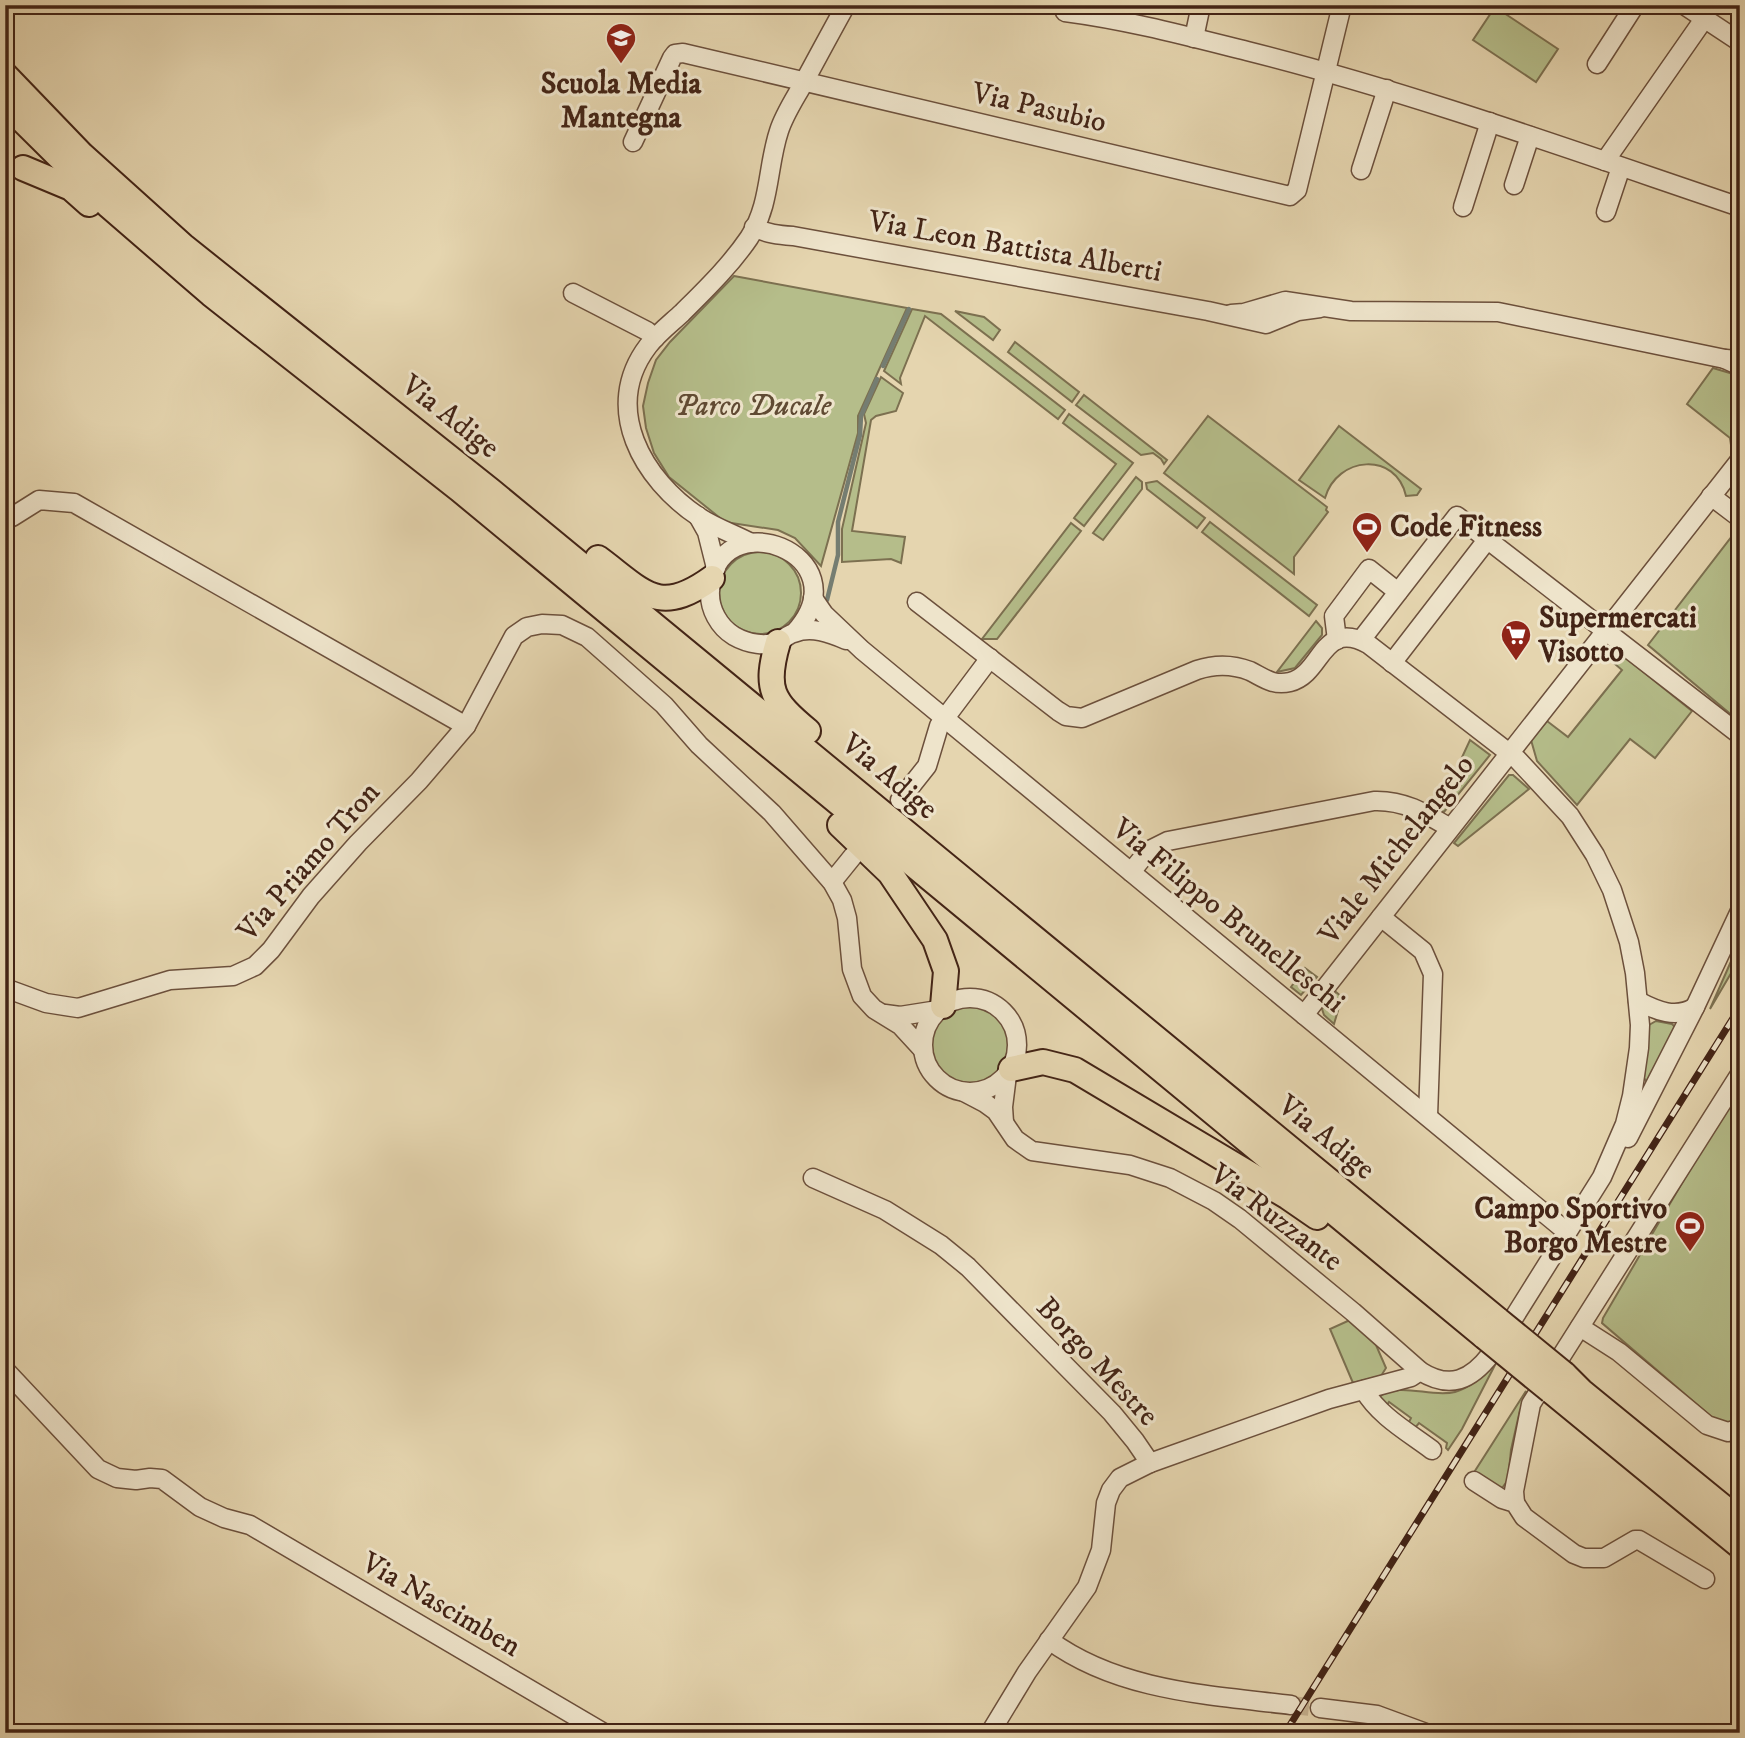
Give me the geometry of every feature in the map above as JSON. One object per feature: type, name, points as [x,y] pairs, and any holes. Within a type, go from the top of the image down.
[{"type":"highway","name":"Via Adige","points":[[5,75],[82,155],[183,246],[491,491],[895,823],[1557,1382],[1740,1546]]},
{"type":"highway","name":"Via Adige","points":[[5,103],[109,206],[211,294],[459,489],[1454,1312],[1492,1329]]},
{"type":"highway","points":[[23,168],[71,188],[130,238],[182,269]]},
{"type":"highway","points":[[491,491],[567,536],[650,594],[662,599],[673,599],[687,594],[714,573]]},
{"type":"highway","points":[[581,590],[608,625],[640,656],[822,810],[890,873],[940,951],[946,971],[941,1008]]},
{"type":"highway","points":[[787,637],[771,674],[772,690],[778,703],[789,716],[946,850],[983,898]]},
{"type":"highway","points":[[1009,1072],[1043,1062],[1064,1065],[1087,1076],[1288,1197],[1404,1287],[1454,1312]]},
{"type":"highway","name":"Via Adige","points":[[1557,1382],[1581,1391],[1740,1521]]},
{"type":"street","points":[[751,543],[726,533],[698,516],[654,476],[642,459],[634,440],[629,419],[630,385],[641,356],[655,338],[710,286],[749,237],[770,183],[778,133],[846,5]]},
{"type":"street","points":[[1194,38],[1201,5]]},
{"type":"street","name":"Via Pasubio","points":[[633,142],[672,58],[678,53],[1290,196],[1297,190],[1342,5]]},
{"type":"street","points":[[1597,64],[1635,5]]},
{"type":"street","points":[[1684,5],[1740,42]]},
{"type":"street","points":[[1066,9],[1326,71],[1490,122],[1740,207]]},
{"type":"street","points":[[1606,212],[1613,164],[1704,19]]},
{"type":"street","points":[[1361,170],[1387,89]]},
{"type":"street","points":[[1463,207],[1490,122]]},
{"type":"street","points":[[1514,185],[1530,136]]},
{"type":"street","name":"Via Leon Battista Alberti","points":[[754,227],[764,232],[1227,314],[1244,313],[1285,301],[1363,311],[1498,312],[1735,361]]},
{"type":"street","points":[[573,293],[648,331],[655,338]]},
{"type":"street","points":[[1740,460],[1711,496],[1740,518]]},
{"type":"street","name":"Viale Michelangelo","points":[[1304,1015],[1711,496]]},
{"type":"street","points":[[12,517],[39,500],[74,503],[466,726]]},
{"type":"street","points":[[698,516],[707,531],[714,573],[710,594],[713,610],[726,630],[746,642],[762,645],[787,637],[810,610],[813,598],[812,582],[806,567],[796,555],[783,546],[767,542],[751,543],[731,552],[714,573]]},
{"type":"street","points":[[1362,640],[1457,516],[1740,735]]},
{"type":"street","points":[[1392,663],[1487,540]]},
{"type":"street","points":[[1337,640],[1334,616],[1369,569],[1398,592]]},
{"type":"street","name":"Via Filippo Brunelleschi","points":[[813,598],[824,614],[852,642],[1567,1232]]},
{"type":"street","points":[[917,602],[1058,711],[1066,716],[1082,718],[1212,666],[1247,670],[1275,683],[1292,682],[1303,676],[1328,645],[1349,637],[1362,640],[1527,769],[1570,816],[1595,855],[1612,890],[1623,919],[1635,973],[1639,1001],[1639,1036],[1636,1070],[1625,1124],[1602,1177],[1481,1366],[1464,1378],[1453,1381],[1430,1377],[1420,1371]]},
{"type":"street","name":"Via Priamo Tron","points":[[5,988],[46,1003],[78,1008],[170,980],[233,976],[255,966],[271,950],[311,896],[419,781],[466,726],[514,636],[527,627],[542,624],[562,625],[587,637],[664,705],[699,745],[772,813],[832,882],[842,900],[847,918],[852,969],[857,987],[867,1003],[901,1025],[923,1050],[927,1066],[936,1079],[949,1088],[964,1092]]},
{"type":"street","name":"Via Filippo Brunelleschi","points":[[787,637],[815,630],[852,642]]},
{"type":"street","points":[[900,800],[927,766],[944,718],[990,658]]},
{"type":"street","points":[[1130,872],[1148,851],[1168,841],[1374,801],[1391,800],[1404,804],[1450,828]]},
{"type":"street","points":[[832,882],[853,856]]},
{"type":"street","points":[[1615,1149],[1625,1144],[1695,1007],[1740,911]]},
{"type":"street","points":[[1381,917],[1423,951],[1433,974],[1428,1116]]},
{"type":"street","points":[[882,1014],[900,1016],[973,998],[989,1002],[1002,1011],[1012,1024],[1017,1039],[1016,1055],[1009,1072],[1003,1107],[1004,1122]]},
{"type":"street","points":[[1639,1001],[1662,1012],[1685,1012],[1695,1007]]},
{"type":"street","points":[[923,1050],[923,1035],[929,1021],[941,1008]]},
{"type":"street","points":[[964,1092],[995,1086],[1009,1072]]},
{"type":"street","points":[[1705,1579],[1639,1539],[1604,1558],[1584,1558],[1574,1554],[1524,1517],[1515,1503],[1514,1490],[1531,1404],[1740,1074]]},
{"type":"street","name":"Via Ruzzante","points":[[964,1092],[985,1103],[1004,1122],[1015,1139],[1032,1151],[1129,1165],[1170,1178],[1214,1201],[1240,1219],[1353,1312],[1420,1371]]},
{"type":"street","name":"Borgo Mestre","points":[[813,1178],[885,1210],[941,1245],[968,1267],[1112,1413],[1150,1464],[1329,1399],[1412,1377],[1420,1371]]},
{"type":"street","points":[[1580,1327],[1619,1352],[1707,1425],[1728,1432],[1740,1428]]},
{"type":"street","name":"Via Nascimben","points":[[5,1370],[98,1468],[117,1478],[162,1479],[200,1507],[224,1518],[250,1525],[604,1733]]},
{"type":"street","points":[[1364,1390],[1380,1411],[1432,1450]]},
{"type":"street","points":[[990,1733],[1027,1672],[1081,1598],[1093,1575],[1101,1550],[1106,1503],[1111,1490],[1120,1478],[1150,1464]]},
{"type":"street","points":[[1474,1480],[1502,1499],[1515,1503]]},
{"type":"street","points":[[1049,1640],[1088,1664],[1143,1683],[1200,1694],[1291,1705]]},
{"type":"street","points":[[1320,1708],[1377,1715],[1426,1733]]},
{"type":"green space","points":[[1495,7],[1558,49],[1536,82],[1473,40]]},
{"type":"green space","name":"Parco Ducale","points":[[734,276],[907,308],[858,416],[858,433],[821,566],[795,538],[778,530],[725,522],[669,477],[654,453],[646,428],[643,406],[656,360]]},
{"type":"green space","points":[[912,309],[941,314],[1065,410],[1058,419],[925,316],[900,378],[901,384],[884,371]]},
{"type":"green space","points":[[955,311],[984,317],[1000,330],[993,340]]},
{"type":"green space","points":[[1015,342],[1079,392],[1072,402],[1008,352]]},
{"type":"green space","points":[[1713,368],[1740,376],[1740,437],[1731,445],[1730,438],[1687,404]]},
{"type":"green space","points":[[881,377],[903,393],[896,411],[871,420],[852,531],[905,537],[901,563],[891,559],[842,562],[842,529],[866,423],[864,414]]},
{"type":"green space","points":[[1084,395],[1167,460],[1164,464],[1153,453],[1141,455],[1076,405]]},
{"type":"green space","points":[[1069,414],[1133,463],[1084,526],[1074,518],[1116,464],[1063,423]]},
{"type":"green space","points":[[1208,416],[1327,507],[1328,512],[1294,557],[1294,574],[1164,473]]},
{"type":"green space","points":[[1339,426],[1421,489],[1417,495],[1406,496],[1400,481],[1391,471],[1366,464],[1341,474],[1325,498],[1299,480]]},
{"type":"green space","points":[[1136,477],[1142,482],[1142,489],[1103,540],[1093,533]]},
{"type":"green space","points":[[1157,481],[1205,518],[1197,528],[1147,489],[1146,483]]},
{"type":"green space","points":[[1210,522],[1317,605],[1309,616],[1202,532]]},
{"type":"green space","points":[[1071,523],[1081,531],[997,639],[982,639]]},
{"type":"green space","points":[[1736,531],[1740,534],[1740,722],[1648,645]]},
{"type":"green space","points":[[760,552],[776,555],[789,564],[798,577],[801,593],[798,609],[789,622],[776,631],[760,634],[744,631],[731,622],[722,609],[719,593],[722,577],[731,564],[744,555]]},
{"type":"green space","points":[[1316,621],[1322,628],[1322,635],[1295,668],[1277,672]]},
{"type":"green space","points":[[1621,654],[1692,711],[1655,758],[1630,739],[1577,805],[1537,761],[1531,740],[1547,721],[1568,737],[1622,670],[1614,663]]},
{"type":"green space","points":[[1470,740],[1490,755],[1444,812],[1438,809]]},
{"type":"green space","points":[[1509,775],[1513,775],[1529,789],[1458,846],[1454,843]]},
{"type":"green space","points":[[1740,941],[1740,958],[1710,1009]]},
{"type":"green space","points":[[1305,968],[1317,977],[1301,995],[1291,987]]},
{"type":"green space","points":[[1336,992],[1342,997],[1334,1024],[1324,1015],[1322,1009]]},
{"type":"green space","points":[[970,1003],[986,1006],[999,1015],[1008,1028],[1011,1044],[1008,1060],[999,1073],[986,1082],[970,1085],[954,1082],[941,1073],[932,1060],[929,1044],[932,1028],[941,1015],[954,1006]]},
{"type":"green space","points":[[1656,1021],[1672,1024],[1676,1028],[1647,1082],[1644,1078],[1649,1025]]},
{"type":"green space","name":"Campo Sportivo Borgo Mestre","points":[[1740,1084],[1740,1419],[1728,1424],[1714,1419],[1602,1323]]},
{"type":"green space","points":[[1350,1320],[1376,1345],[1386,1368],[1381,1376],[1353,1383],[1330,1329]]},
{"type":"green space","points":[[1496,1363],[1462,1429],[1448,1450],[1447,1443],[1419,1423],[1414,1429],[1408,1424],[1411,1418],[1389,1402],[1385,1408],[1379,1397],[1396,1390],[1455,1392],[1472,1384]]},
{"type":"green space","points":[[1526,1391],[1525,1404],[1520,1410],[1511,1450],[1508,1480],[1499,1492],[1473,1474]]},
{"type":"waterway","points":[[883,366],[909,309]]},
{"type":"waterway","points":[[827,600],[838,555],[838,522],[860,435],[861,416],[877,379]]},
{"type":"tunnel","points":[[1291,1705],[1320,1708]]},
{"type":"railway","points":[[1285,1733],[1740,1007]]},
{"type":"place","name":"Scuola Media Mantegna","points":[[621,65]]},
{"type":"place","name":"Code Fitness","points":[[1367,554]]},
{"type":"place","name":"Supermercati Visotto","points":[[1516,662]]},
{"type":"place","name":"Campo Sportivo Borgo Mestre","points":[[1690,1253]]}]
